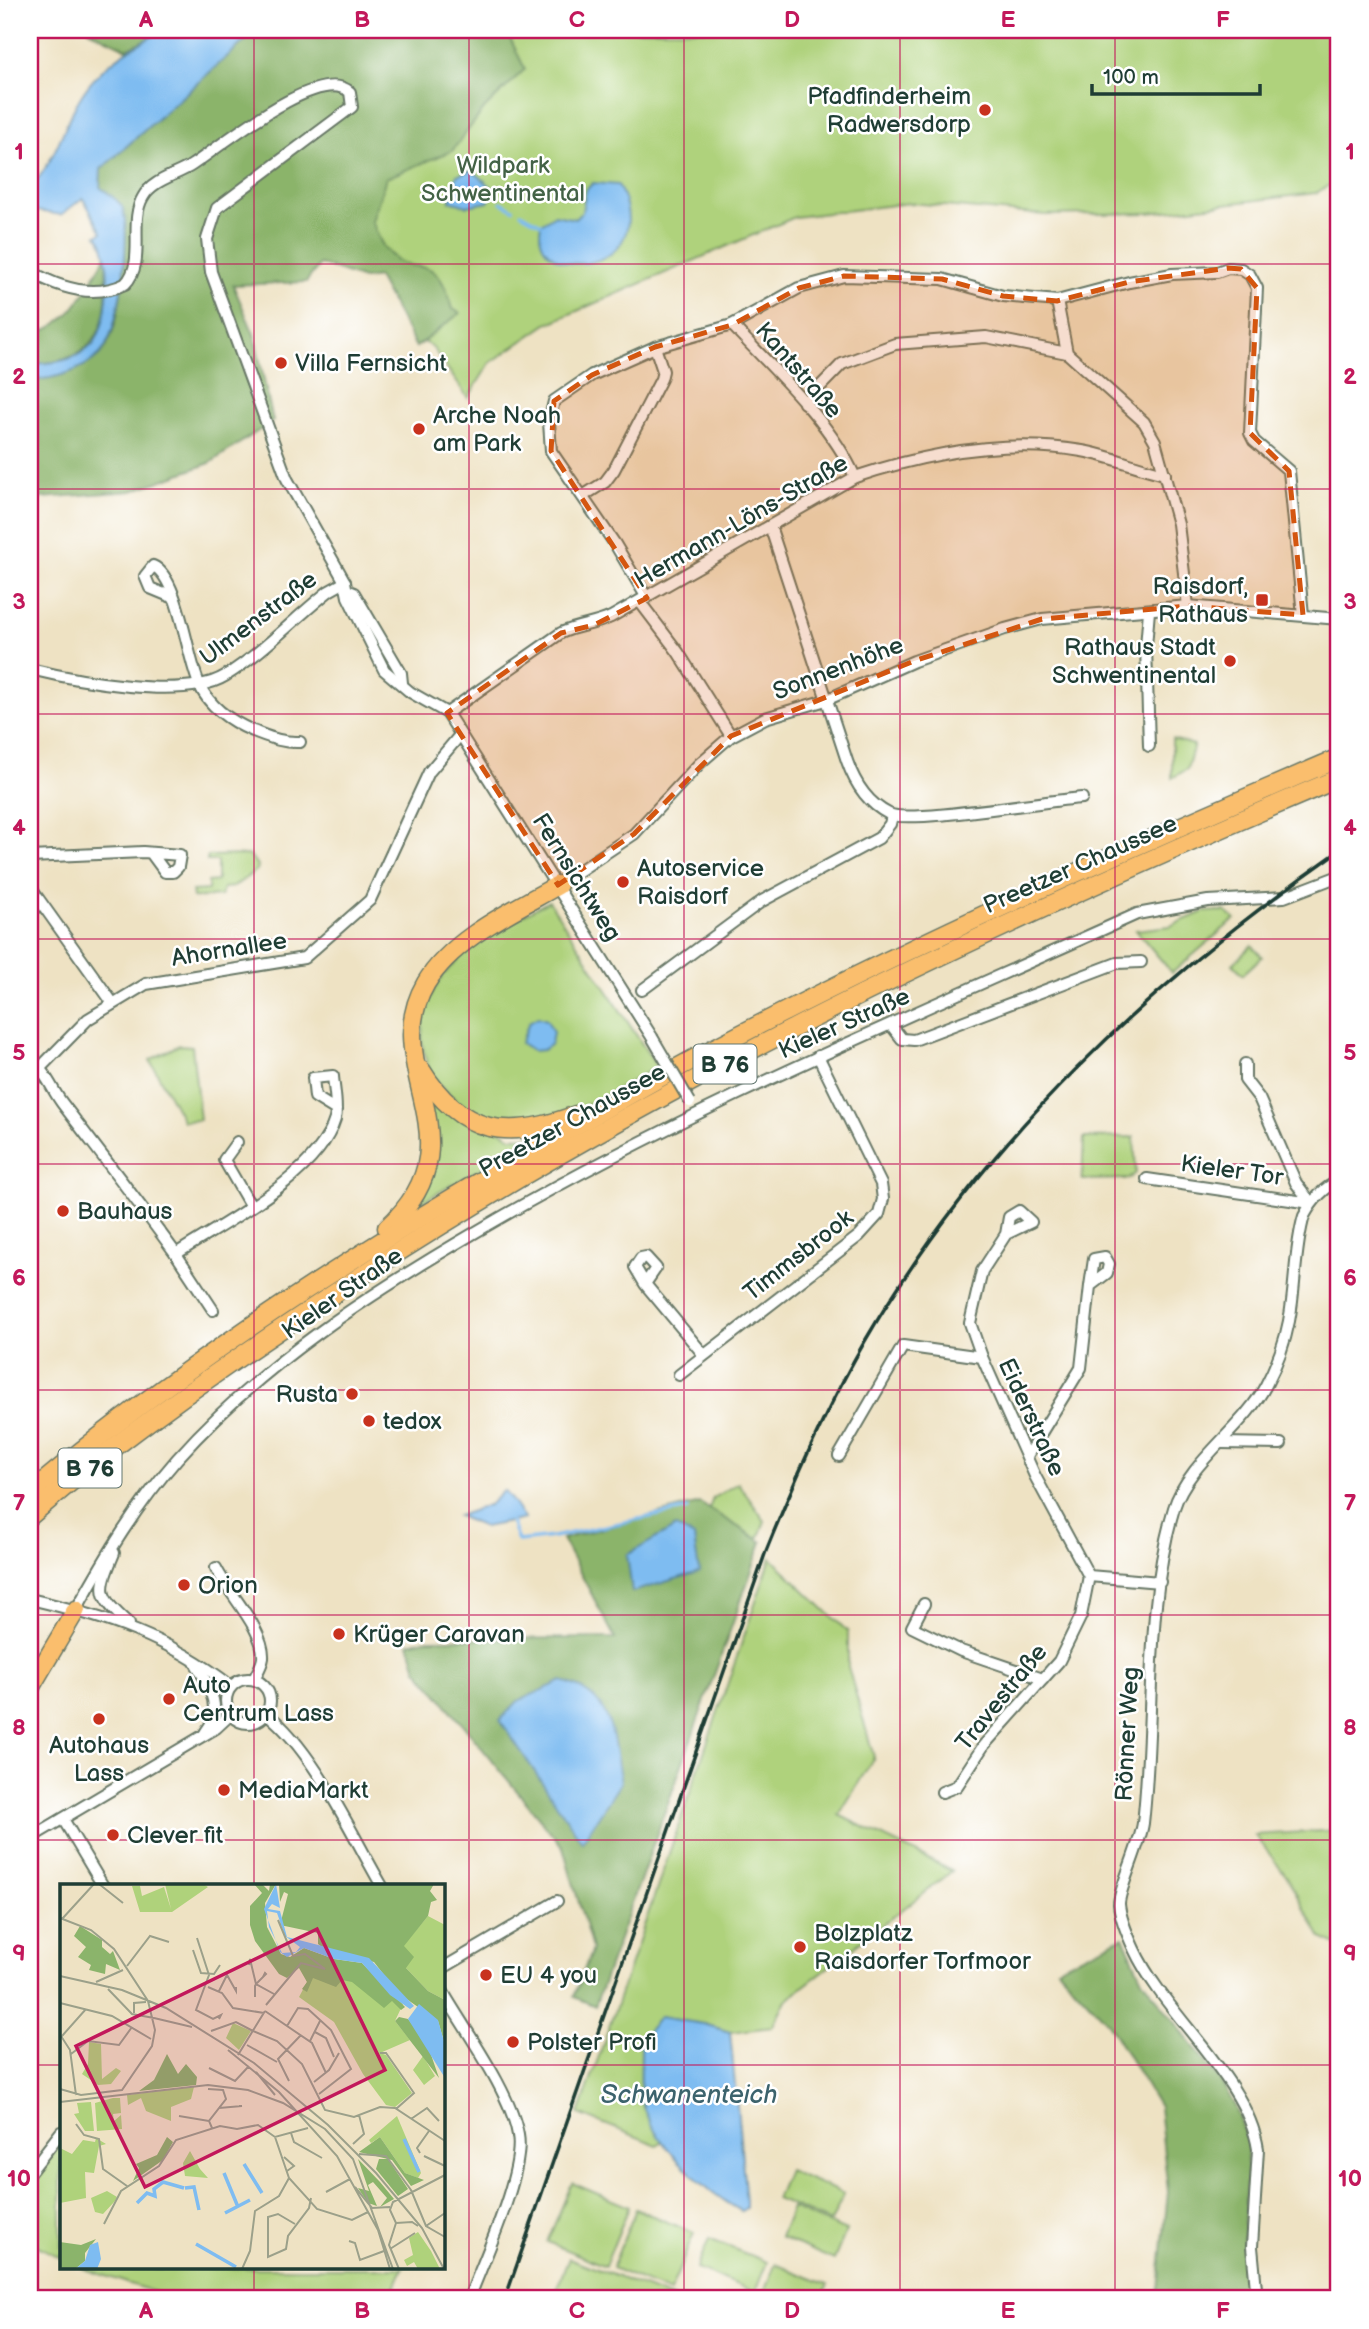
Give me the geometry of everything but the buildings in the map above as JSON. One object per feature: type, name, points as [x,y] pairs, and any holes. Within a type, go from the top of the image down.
[{"type":"highway","name":"Preetzer Chaussee","points":[[30,1493],[172,1383],[364,1250],[597,1112],[864,972],[1127,849],[1339,758]]},
{"type":"highway","name":"Preetzer Chaussee","points":[[30,1516],[150,1421],[246,1352],[392,1254],[634,1111],[785,1031],[966,942],[1134,865],[1339,778]]},
{"type":"highway","name":"B 76","points":[[364,1250],[407,1208],[426,1176],[430,1138],[413,1042],[415,1012],[425,985],[441,963],[464,943],[558,885]]},
{"type":"highway","name":"B 76","points":[[416,1063],[448,1106],[467,1120],[491,1129],[519,1131],[543,1127],[582,1113],[597,1112]]},
{"type":"highway","points":[[30,1688],[76,1610]]},
{"type":"street","name":"Fernsichtweg","points":[[30,271],[71,289],[107,290],[121,286],[132,274],[139,208],[152,187],[189,167],[284,103],[329,86],[346,88],[353,98],[352,107],[217,208],[207,239],[211,272],[287,479],[347,586],[354,593],[401,673],[402,683],[447,713],[558,885],[693,1107]]},
{"type":"street","points":[[731,736],[644,600],[583,496],[551,451],[549,422],[554,401],[592,375],[655,347],[732,325],[799,288],[844,276],[942,279],[1003,296],[1057,301],[1172,274],[1217,272],[1228,268],[1241,269],[1250,275],[1257,288],[1250,433],[1254,442],[1289,471],[1303,615]]},
{"type":"street","points":[[1057,301],[1067,353]]},
{"type":"street","name":"Kantstraße","points":[[732,325],[804,403],[848,462],[855,477]]},
{"type":"street","points":[[804,403],[842,365],[895,344],[986,337],[1067,353],[1144,422],[1155,441],[1178,524],[1188,606]]},
{"type":"street","points":[[583,496],[605,482],[614,470],[661,379],[663,371],[655,347]]},
{"type":"street","name":"Hermann-Löns-Straße","points":[[447,713],[561,633],[575,627],[594,625],[644,600],[855,477],[918,459],[1008,447],[1081,451],[1165,474]]},
{"type":"street","points":[[770,526],[826,700],[861,792],[892,816],[941,816],[1046,800],[1082,799]]},
{"type":"street","name":"Ulmenstraße","points":[[30,669],[127,686],[200,686],[224,677],[329,591],[347,586]]},
{"type":"street","points":[[174,598],[200,686],[213,704],[243,727],[282,743],[300,742]]},
{"type":"street","name":"Sonnenhöhe","points":[[558,885],[634,834],[700,763],[731,736],[765,718],[826,700],[914,662],[1005,629],[1042,619],[1188,606],[1339,619]]},
{"type":"street","points":[[1149,611],[1146,646],[1149,746]]},
{"type":"street","name":"Ahornallee","points":[[40,1068],[88,1019],[112,1002],[146,984],[304,958],[370,900],[429,772],[460,735]]},
{"type":"street","points":[[642,990],[762,901],[879,838],[890,824],[892,816]]},
{"type":"street","points":[[30,858],[151,853]]},
{"type":"street","name":"Kieler Straße","points":[[76,1610],[127,1521],[197,1438],[257,1382],[310,1338],[380,1289],[574,1174],[693,1107],[891,1025],[1137,914],[1208,901],[1284,897],[1339,876]]},
{"type":"street","points":[[30,887],[112,1002]]},
{"type":"street","points":[[891,1025],[902,1039],[914,1040],[1117,963],[1141,962]]},
{"type":"street","name":"Timmsbrook","points":[[679,1375],[841,1251],[879,1214],[883,1199],[881,1184],[818,1056]]},
{"type":"street","points":[[30,1061],[40,1068],[60,1101],[100,1150],[213,1310]]},
{"type":"street","points":[[1245,1064],[1245,1080],[1259,1098],[1296,1183],[1311,1203],[1329,1185],[1339,1181]]},
{"type":"street","points":[[176,1254],[297,1172],[326,1138],[336,1110]]},
{"type":"street","points":[[237,1142],[224,1160],[250,1205]]},
{"type":"street","name":"Kieler Tor","points":[[1147,1179],[1311,1203]]},
{"type":"street","name":"Rönner Weg","points":[[1257,2299],[1252,2247],[1258,2149],[1256,2134],[1228,2082],[1147,1976],[1127,1933],[1119,1902],[1138,1849],[1143,1825],[1150,1727],[1149,1688],[1160,1582],[1175,1506],[1190,1478],[1266,1386],[1289,1321],[1299,1232],[1311,1203]]},
{"type":"street","points":[[982,1357],[971,1323],[982,1271],[1006,1234]]},
{"type":"street","points":[[645,1284],[704,1355]]},
{"type":"street","points":[[1027,1456],[1081,1368],[1090,1286]]},
{"type":"street","name":"Eiderstraße","points":[[839,1456],[903,1346],[982,1357],[1027,1456],[1089,1576]]},
{"type":"street","points":[[1221,1443],[1281,1444]]},
{"type":"street","points":[[127,1521],[100,1587],[103,1599],[133,1627]]},
{"type":"street","points":[[216,1569],[222,1581],[236,1596],[262,1648],[263,1660],[254,1679]]},
{"type":"street","points":[[1089,1576],[1160,1582]]},
{"type":"street","name":"Travestraße","points":[[942,1792],[957,1787],[985,1745],[1059,1661],[1076,1631],[1089,1576]]},
{"type":"street","points":[[30,1599],[133,1627],[194,1660],[231,1686]]},
{"type":"street","points":[[924,1604],[912,1627],[961,1651],[1043,1679]]},
{"type":"street","points":[[194,1660],[214,1696],[215,1710],[208,1730],[200,1738]]},
{"type":"street","points":[[254,1679],[267,1689],[270,1697],[266,1713],[260,1719],[244,1722],[231,1714],[226,1700],[231,1686],[237,1681],[254,1679]]},
{"type":"street","points":[[266,1713],[288,1732],[311,1765],[381,1884]]},
{"type":"street","points":[[30,1838],[200,1738],[231,1714]]},
{"type":"street","points":[[63,1819],[102,1884]]},
{"type":"street","points":[[444,1967],[557,1901]]},
{"type":"street","points":[[444,1994],[509,2107],[519,2136],[517,2162],[509,2189],[469,2299]]},
{"type":"street","points":[[30,2172],[60,2133]]},
{"type":"highlighted area","points":[[1228,268],[1241,269],[1257,288],[1250,433],[1289,471],[1303,615],[1188,606],[1042,619],[914,661],[731,736],[634,834],[558,885],[447,713],[561,633],[594,625],[647,598],[551,451],[554,401],[592,375],[655,347],[732,325],[799,288],[844,276],[942,279],[1003,296],[1057,301],[1129,282]]},
{"type":"green space","points":[[88,30],[165,30],[127,49]]},
{"type":"green space","points":[[257,30],[506,30],[525,69],[485,108],[452,151],[386,178],[372,221],[387,251],[407,265],[431,270],[446,289],[453,309],[460,313],[416,347],[378,277],[363,279],[320,264],[306,282],[233,285],[254,334],[273,421],[210,463],[132,491],[30,499],[30,380],[67,373],[93,360],[108,342],[115,325],[124,264],[123,210],[100,187],[101,169]]},
{"type":"green space","name":"Wildpark Schwentinental","points":[[377,30],[1339,30],[1339,179],[1316,193],[1149,213],[1045,215],[910,203],[795,217],[547,324],[490,363],[468,398],[432,347],[424,342],[416,347],[378,277],[363,279],[320,264],[306,282]]},
{"type":"green space","points":[[106,256],[106,300],[98,334],[88,346],[74,355],[30,364],[30,337],[45,331],[68,315],[84,295]]},
{"type":"green space","points":[[1172,739],[1194,745],[1187,769],[1172,778]]},
{"type":"green space","points":[[249,855],[258,866],[257,870],[233,887],[223,888],[221,896],[193,898],[192,891],[208,890],[208,882],[217,881],[217,861],[207,861],[208,856]]},
{"type":"green space","points":[[549,901],[657,1067],[583,1107],[543,1122],[523,1126],[494,1124],[471,1113],[434,1077],[427,1064],[422,1043],[425,1011],[434,989],[465,953],[506,925]]},
{"type":"green space","points":[[1225,911],[1235,919],[1172,973],[1136,930],[1170,926],[1203,912]]},
{"type":"green space","points":[[1252,945],[1262,957],[1243,974],[1233,964]]},
{"type":"green space","points":[[179,1045],[192,1046],[200,1120],[183,1121],[150,1060]]},
{"type":"green space","points":[[425,1085],[512,1137],[538,1136],[420,1203],[432,1175]]},
{"type":"green space","points":[[1134,1137],[1136,1173],[1129,1179],[1082,1180],[1084,1138]]},
{"type":"green space","points":[[738,1483],[765,1521],[758,1539],[709,1509],[713,1498]]},
{"type":"green space","points":[[700,1503],[762,1542],[595,2006],[574,1997],[592,1949],[563,1847],[417,1669],[409,1643],[425,1639],[615,1638],[562,1539]]},
{"type":"green space","points":[[771,1558],[848,1632],[848,1667],[874,1757],[839,1815],[952,1871],[786,2000],[772,2027],[730,2032],[704,2024],[643,2107],[663,2141],[657,2145],[579,2114]]},
{"type":"green space","points":[[1339,1830],[1339,1946],[1321,1938],[1287,1877],[1255,1835]]},
{"type":"green space","points":[[1123,1937],[1142,1979],[1223,2085],[1235,2106],[1248,2141],[1243,2248],[1251,2299],[1157,2299],[1168,2192],[1159,2107],[1108,2023],[1057,1968]]},
{"type":"green space","points":[[60,2144],[60,2257],[30,2242],[30,2183]]},
{"type":"green space","points":[[788,2170],[844,2194],[831,2222],[776,2199]]},
{"type":"green space","points":[[572,2183],[629,2207],[605,2266],[547,2242]]},
{"type":"green space","points":[[792,2208],[846,2231],[834,2260],[780,2237]]},
{"type":"green space","points":[[636,2209],[694,2233],[670,2292],[612,2268]]},
{"type":"green space","points":[[709,2239],[767,2262],[755,2292],[697,2269]]},
{"type":"green space","points":[[569,2258],[674,2299],[552,2299]]},
{"type":"green space","points":[[775,2264],[828,2285],[822,2299],[775,2299],[763,2295]]},
{"type":"green space","points":[[88,2270],[402,2270],[390,2299],[175,2299]]},
{"type":"water","points":[[165,30],[257,30],[101,169],[100,187],[121,206],[125,222],[122,285],[113,328],[99,355],[92,361],[66,374],[30,380],[30,364],[71,358],[92,345],[103,322],[108,273],[102,244],[97,235],[102,232],[83,198],[61,215],[30,210],[30,188],[50,160],[74,109],[91,82],[125,52]]},
{"type":"water","points":[[472,170],[495,190],[488,202],[467,206],[450,201],[457,175]]},
{"type":"water","points":[[593,183],[618,185],[628,215],[624,238],[611,253],[592,262],[572,263],[554,257],[543,244],[541,224],[555,215],[575,219],[582,212],[586,190]]},
{"type":"water","points":[[538,1017],[547,1020],[553,1032],[551,1044],[543,1050],[533,1051],[521,1043],[529,1022]]},
{"type":"water","points":[[504,1490],[525,1519],[484,1527],[458,1516],[489,1505]]},
{"type":"water","points":[[676,1527],[694,1537],[699,1572],[632,1592],[627,1555]]},
{"type":"water","points":[[562,1681],[593,1696],[602,1707],[612,1733],[621,1782],[582,1842],[500,1720],[518,1701]]},
{"type":"water","name":"Schwanenteich","points":[[660,2017],[704,2024],[730,2032],[746,2201],[746,2208],[741,2211],[713,2192],[685,2167],[660,2138],[644,2109],[641,2038]]},
{"type":"waterway","points":[[501,202],[513,209]]},
{"type":"waterway","points":[[521,213],[541,224]]},
{"type":"waterway","points":[[511,1522],[518,1541],[553,1537],[688,1509]]},
{"type":"railway","points":[[505,2299],[766,1551],[812,1444],[865,1341],[911,1268],[962,1198],[1017,1132],[1075,1070],[1137,1011],[1202,955],[1339,851]]},
{"type":"place","name":"Pfadfinderheim Radwersdorp","points":[[985,110]]},
{"type":"place","name":"Villa Fernsicht","points":[[281,363]]},
{"type":"place","name":"Arche Noah am Park","points":[[419,429]]},
{"type":"place","name":"Raisdorf, Rathaus","points":[[1262,600]]},
{"type":"place","name":"Rathaus Stadt Schwentinental","points":[[1230,661]]},
{"type":"place","name":"Autoservice Raisdorf","points":[[623,882]]},
{"type":"place","name":"Bauhaus","points":[[63,1211]]},
{"type":"place","name":"Rusta","points":[[352,1394]]},
{"type":"place","name":"tedox","points":[[369,1421]]},
{"type":"place","name":"Orion","points":[[184,1585]]},
{"type":"place","name":"Krüger Caravan","points":[[339,1634]]},
{"type":"place","name":"Auto Centrum Lass","points":[[169,1699]]},
{"type":"place","name":"Autohaus Lass","points":[[99,1719]]},
{"type":"place","name":"MediaMarkt","points":[[224,1790]]},
{"type":"place","name":"Clever fit","points":[[113,1835]]},
{"type":"place","name":"Bolzplatz Raisdorfer Torfmoor","points":[[800,1947]]},
{"type":"place","name":"EU 4 you","points":[[486,1975]]},
{"type":"place","name":"Polster Profi","points":[[513,2042]]}]
